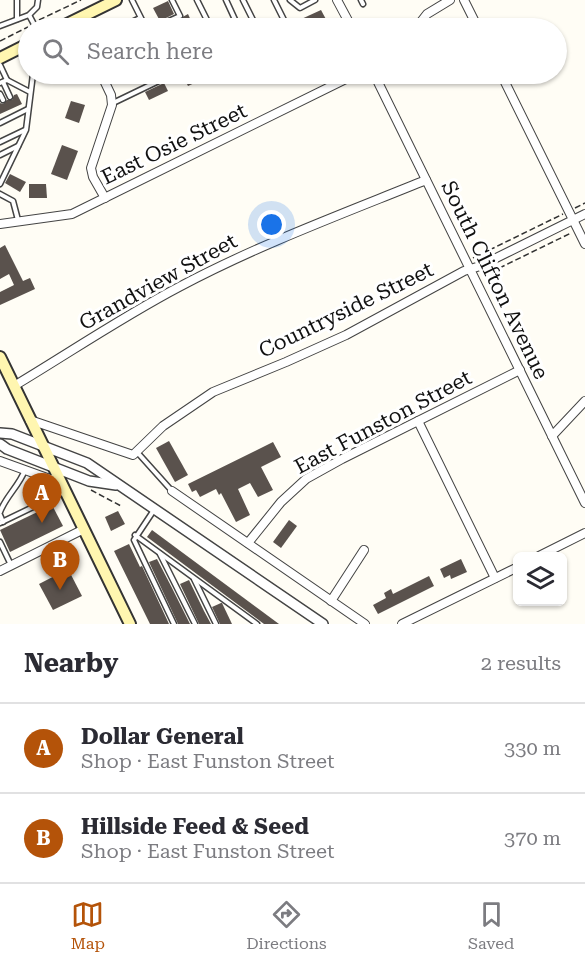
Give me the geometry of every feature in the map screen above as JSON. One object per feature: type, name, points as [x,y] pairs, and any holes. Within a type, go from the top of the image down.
[{"type":"main road","points":[[88,18],[116,0]]},
{"type":"main road","points":[[1,58],[18,49]]},
{"type":"main road","points":[[0,357],[130,624]]},
{"type":"street","points":[[338,0],[347,18]]},
{"type":"street","points":[[424,18],[450,0]]},
{"type":"street","points":[[464,0],[473,18]]},
{"type":"street","points":[[105,198],[93,177],[91,168],[112,103],[106,84]]},
{"type":"street","name":"East Osie Street","points":[[0,224],[72,214],[336,84]]},
{"type":"street","name":"South Clifton Avenue","points":[[379,84],[585,503]]},
{"type":"street","points":[[506,84],[585,244]]},
{"type":"street","name":"Grandview Street","points":[[14,386],[115,323],[179,287],[277,239],[426,180]]},
{"type":"street","name":"Countryside Street","points":[[135,453],[163,426],[213,392],[346,335],[470,269],[585,214]]},
{"type":"street","name":"East Funston Street","points":[[248,543],[281,502],[306,479],[520,370]]},
{"type":"street","points":[[552,436],[585,401]]},
{"type":"street","points":[[30,420],[135,453]]},
{"type":"street","points":[[418,421],[495,579]]},
{"type":"street","points":[[0,433],[12,434],[87,464],[323,624]]},
{"type":"street","points":[[0,444],[7,449],[88,481],[118,485]]},
{"type":"street","points":[[0,461],[63,487]]},
{"type":"street","points":[[172,491],[365,624]]},
{"type":"street","points":[[0,571],[84,529]]},
{"type":"street","points":[[547,552],[585,533]]},
{"type":"street","points":[[331,601],[364,550]]},
{"type":"street","points":[[402,624],[513,570]]},
{"type":"lane","points":[[0,26],[17,19],[17,0]]},
{"type":"lane","points":[[20,18],[29,15],[37,7],[38,0]]},
{"type":"lane","points":[[132,0],[141,18]]},
{"type":"lane","points":[[172,0],[180,15],[174,18]]},
{"type":"lane","points":[[197,0],[206,18]]},
{"type":"lane","points":[[226,0],[234,18]]},
{"type":"lane","points":[[243,0],[252,18]]},
{"type":"lane","points":[[274,0],[283,18]]},
{"type":"lane","points":[[291,2],[298,0]]},
{"type":"lane","points":[[291,2],[300,8],[315,0]]},
{"type":"lane","points":[[1,58],[3,82],[10,97]]},
{"type":"lane","points":[[3,82],[30,92]]},
{"type":"lane","points":[[0,184],[26,130],[31,84]]},
{"type":"lane","points":[[112,103],[152,84]]},
{"type":"lane","points":[[0,94],[3,100]]},
{"type":"lane","points":[[15,107],[19,114]]},
{"type":"lane","points":[[1,114],[2,122],[28,109]]},
{"type":"lane","points":[[8,110],[12,117]]},
{"type":"lane","points":[[0,142],[26,130]]},
{"type":"lane","points":[[0,155],[19,146]]},
{"type":"lane","points":[[0,194],[13,201],[18,220]]},
{"type":"lane","points":[[135,453],[172,491]]},
{"type":"lane","points":[[25,470],[22,479],[4,501],[0,513],[2,523],[63,487]]},
{"type":"lane","points":[[155,510],[135,535],[134,540],[174,624]]},
{"type":"lane","points":[[135,535],[258,624]]},
{"type":"lane","points":[[0,542],[11,565]]},
{"type":"lane","points":[[160,554],[195,624]]},
{"type":"lane","points":[[193,578],[216,624]]},
{"type":"path","points":[[46,18],[81,0]]},
{"type":"path","points":[[0,41],[18,32]]},
{"type":"path","points":[[472,259],[585,203]]},
{"type":"path","points":[[483,276],[578,229]]},
{"type":"path","points":[[82,486],[121,506]]},
{"type":"building","points":[[168,1],[174,14],[166,18],[158,18],[153,8]]},
{"type":"building","points":[[321,10],[325,18],[304,18]]},
{"type":"building","points":[[162,84],[164,84],[168,91],[149,100],[145,92]]},
{"type":"building","points":[[17,94],[22,104],[0,114],[0,103],[12,100]]},
{"type":"building","points":[[71,101],[85,105],[79,123],[65,118]]},
{"type":"building","points":[[62,145],[78,151],[67,180],[51,174]]},
{"type":"building","points":[[10,174],[26,182],[20,192],[5,183]]},
{"type":"building","points":[[29,184],[46,184],[47,198],[29,198]]},
{"type":"building","points":[[5,245],[23,281],[30,278],[35,289],[0,305],[0,292],[14,285],[9,274],[0,279],[0,248]]},
{"type":"building","points":[[169,441],[188,475],[175,482],[156,448]]},
{"type":"building","points":[[273,442],[281,457],[261,467],[273,490],[258,497],[250,483],[238,489],[250,515],[236,522],[221,493],[219,495],[216,489],[200,497],[196,490],[192,492],[188,484]]},
{"type":"building","points":[[52,505],[63,526],[10,552],[0,530]]},
{"type":"building","points":[[118,511],[125,524],[111,531],[105,517]]},
{"type":"building","points":[[289,520],[297,526],[281,548],[273,542]]},
{"type":"building","points":[[152,530],[279,624],[264,624],[147,537]]},
{"type":"building","points":[[129,544],[169,624],[150,624],[114,551]]},
{"type":"building","points":[[157,559],[190,624],[178,624],[149,562]]},
{"type":"building","points":[[461,559],[467,572],[451,579],[450,575],[444,578],[440,569]]},
{"type":"building","points":[[68,569],[82,596],[53,610],[39,584]]},
{"type":"building","points":[[429,576],[434,586],[378,614],[373,605],[386,598],[384,593],[391,589],[393,594]]},
{"type":"building","points":[[189,580],[211,624],[199,624],[180,584]]},
{"type":"building","points":[[222,603],[232,624],[220,624],[212,607]]},
{"type":"place","name":"Dollar General","points":[[42,523]]},
{"type":"place","name":"Hillside Feed & Seed","points":[[60,590]]}]
